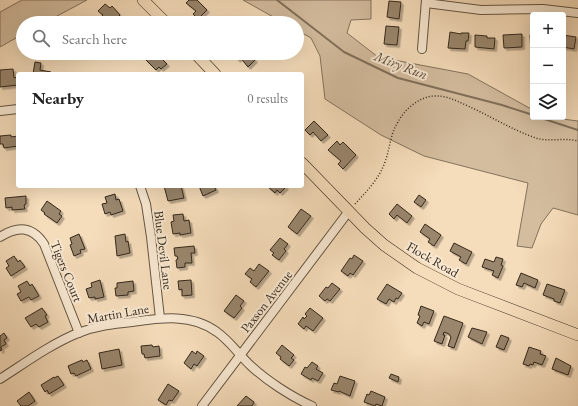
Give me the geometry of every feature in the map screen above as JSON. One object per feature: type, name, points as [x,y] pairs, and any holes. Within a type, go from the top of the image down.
[{"type":"main road","points":[[143,0],[159,16]]},
{"type":"main road","points":[[202,60],[213,72]]},
{"type":"main road","name":"Flock Road","points":[[304,165],[384,245],[429,275],[458,289],[578,335]]},
{"type":"street","points":[[422,49],[426,1],[481,10],[543,9],[578,13]]},
{"type":"street","points":[[0,111],[16,109]]},
{"type":"street","name":"Blue Devil Lane","points":[[141,188],[146,204],[151,237],[160,318]]},
{"type":"street","name":"Paxson Avenue","points":[[202,406],[349,211]]},
{"type":"street","name":"Tigers Court","points":[[0,237],[10,231],[23,229],[36,234],[41,239],[79,333]]},
{"type":"street","name":"Martin Lane","points":[[0,379],[61,342],[79,333],[108,324],[160,318],[179,318],[216,330],[252,366],[283,390],[312,406]]},
{"type":"path","points":[[349,211],[374,183],[382,171],[397,122],[406,110],[420,101],[432,96],[444,96],[456,100],[535,138],[546,140],[570,139],[578,141]]},
{"type":"shaded area","points":[[22,0],[87,0],[57,16],[16,16],[16,38],[0,47],[0,12]]},
{"type":"shaded area","points":[[243,0],[371,0],[371,19],[351,20],[347,33],[378,57],[468,74],[530,108],[530,120],[566,119],[578,121],[578,215],[553,208],[541,224],[532,248],[517,246],[528,183],[424,156],[381,135],[325,99],[320,56],[311,38],[304,34],[304,16],[272,16]]},
{"type":"building","points":[[189,0],[197,0],[207,10],[201,16],[195,16],[193,14],[196,11],[186,3]]},
{"type":"building","points":[[389,1],[401,2],[399,19],[387,17]]},
{"type":"building","points":[[105,4],[110,8],[112,6],[120,15],[102,16],[103,15],[98,11]]},
{"type":"building","points":[[386,26],[399,27],[397,45],[384,44]]},
{"type":"building","points":[[450,32],[461,34],[469,33],[465,49],[448,48]]},
{"type":"building","points":[[522,34],[522,47],[504,48],[503,35]]},
{"type":"building","points":[[475,35],[495,38],[494,49],[475,47]]},
{"type":"building","points":[[566,35],[576,37],[574,49],[566,48]]},
{"type":"building","points":[[146,60],[163,60],[167,64],[161,69],[159,67],[156,70]]},
{"type":"building","points":[[242,60],[255,60],[248,67]]},
{"type":"building","points":[[35,62],[41,63],[40,70],[51,72],[33,72]]},
{"type":"building","points":[[13,69],[14,78],[16,77],[16,85],[0,87],[0,70]]},
{"type":"building","points":[[314,121],[328,135],[321,141],[313,132],[310,135],[305,130]]},
{"type":"building","points":[[0,136],[16,136],[16,146],[4,148],[3,144],[0,144]]},
{"type":"building","points":[[337,141],[340,145],[343,142],[356,155],[343,169],[338,164],[341,161],[328,150]]},
{"type":"building","points":[[165,188],[182,188],[184,198],[168,201]]},
{"type":"building","points":[[200,188],[215,188],[216,190],[203,196]]},
{"type":"building","points":[[269,188],[285,188],[280,193],[277,190],[275,193]]},
{"type":"building","points":[[115,194],[116,200],[119,199],[123,211],[111,215],[110,212],[105,214],[102,204],[107,203],[105,197]]},
{"type":"building","points":[[419,195],[426,200],[421,207],[414,202]]},
{"type":"building","points":[[26,196],[26,204],[24,205],[25,209],[12,210],[12,207],[6,208],[5,198]]},
{"type":"building","points":[[47,201],[61,211],[59,214],[62,216],[57,223],[44,214],[45,213],[41,210]]},
{"type":"building","points":[[397,204],[412,216],[407,223],[397,215],[394,219],[389,214]]},
{"type":"building","points":[[301,209],[311,216],[297,234],[288,227]]},
{"type":"building","points":[[183,214],[184,221],[189,220],[191,233],[180,235],[180,233],[173,234],[171,222],[174,221],[173,215]]},
{"type":"building","points":[[425,224],[441,235],[434,246],[428,242],[430,239],[420,232]]},
{"type":"building","points":[[79,234],[85,249],[80,250],[81,253],[74,256],[70,245],[72,244],[70,238]]},
{"type":"building","points":[[125,234],[130,253],[117,256],[115,236]]},
{"type":"building","points":[[280,238],[288,244],[284,249],[286,251],[279,260],[272,255],[274,253],[270,250]]},
{"type":"building","points":[[454,243],[472,252],[466,264],[459,260],[461,257],[450,251]]},
{"type":"building","points":[[194,246],[195,253],[191,253],[192,263],[185,263],[185,267],[177,268],[176,260],[178,259],[177,256],[175,256],[174,248]]},
{"type":"building","points":[[354,255],[363,261],[353,275],[350,273],[348,276],[341,271],[350,258],[352,259]]},
{"type":"building","points":[[14,256],[18,262],[20,260],[25,267],[11,276],[6,268],[9,266],[6,261]]},
{"type":"building","points":[[496,257],[503,259],[501,265],[503,266],[498,278],[492,275],[494,271],[482,267],[485,259],[494,262]]},
{"type":"building","points":[[259,264],[269,271],[256,287],[250,282],[252,279],[245,274],[250,268],[254,271]]},
{"type":"building","points":[[521,273],[538,280],[535,288],[524,283],[522,287],[516,285]]},
{"type":"building","points":[[100,280],[104,297],[95,299],[95,297],[89,298],[86,289],[92,287],[91,283]]},
{"type":"building","points":[[191,280],[192,295],[182,296],[182,289],[179,290],[178,281]]},
{"type":"building","points":[[27,281],[30,286],[32,284],[39,296],[31,300],[29,297],[21,301],[17,294],[21,292],[18,286]]},
{"type":"building","points":[[133,281],[134,291],[128,292],[128,295],[116,296],[115,288],[117,288],[117,283]]},
{"type":"building","points":[[332,283],[340,289],[330,301],[327,299],[325,301],[319,296],[326,287],[328,288]]},
{"type":"building","points":[[387,284],[402,293],[394,302],[389,299],[386,304],[377,299]]},
{"type":"building","points":[[547,284],[565,290],[560,303],[543,295]]},
{"type":"building","points":[[236,295],[244,301],[240,306],[242,308],[234,318],[224,311]]},
{"type":"building","points":[[421,306],[434,311],[429,324],[424,322],[422,326],[417,323],[420,316],[418,315]]},
{"type":"building","points":[[42,308],[47,315],[45,316],[48,322],[39,327],[36,324],[31,327],[25,318]]},
{"type":"building","points":[[310,308],[323,318],[313,331],[306,326],[304,329],[298,324],[303,317],[304,319],[307,316],[305,314]]},
{"type":"building","points":[[444,316],[463,323],[454,348],[448,346],[451,337],[449,334],[444,332],[443,335],[445,335],[442,344],[434,341]]},
{"type":"building","points":[[472,328],[487,332],[482,344],[468,337]]},
{"type":"building","points":[[4,333],[7,338],[4,340],[6,344],[1,347],[2,350],[0,351],[0,336]]},
{"type":"building","points":[[501,335],[509,338],[504,350],[496,347]]},
{"type":"building","points":[[152,345],[153,347],[159,346],[160,356],[145,358],[144,354],[142,354],[141,346]]},
{"type":"building","points":[[282,345],[294,355],[291,358],[294,360],[289,366],[280,359],[281,357],[276,353]]},
{"type":"building","points":[[529,347],[541,351],[540,354],[546,356],[542,365],[534,362],[533,365],[530,364],[529,366],[523,364]]},
{"type":"building","points":[[119,349],[122,365],[102,369],[99,353]]},
{"type":"building","points":[[192,351],[196,354],[197,351],[204,356],[197,366],[194,364],[191,369],[184,363]]},
{"type":"building","points":[[556,358],[571,366],[568,375],[552,369]]},
{"type":"building","points":[[82,360],[83,362],[87,360],[91,369],[76,376],[74,373],[71,374],[68,366]]},
{"type":"building","points":[[312,362],[318,366],[316,369],[323,373],[318,381],[312,378],[311,380],[301,374],[305,367],[307,368]]},
{"type":"building","points":[[391,374],[399,377],[398,382],[389,378]]},
{"type":"building","points":[[58,376],[64,385],[49,394],[47,390],[45,392],[41,385]]},
{"type":"building","points":[[340,376],[355,381],[350,396],[339,391],[331,390],[334,383],[337,384]]},
{"type":"building","points":[[168,384],[179,391],[172,401],[169,400],[166,405],[158,400]]},
{"type":"building","points":[[371,391],[385,397],[382,406],[376,404],[375,406],[364,402],[367,394],[369,395]]},
{"type":"building","points":[[29,392],[35,401],[28,406],[21,406],[17,401]]},
{"type":"building","points":[[246,396],[254,402],[252,406],[237,406]]},
{"type":"waterway","name":"Miry Run","points":[[277,0],[298,16]]},
{"type":"waterway","name":"Miry Run","points":[[304,21],[344,52],[398,78],[502,105],[530,114]]},
{"type":"waterway","name":"Miry Run","points":[[547,120],[578,130]]}]
